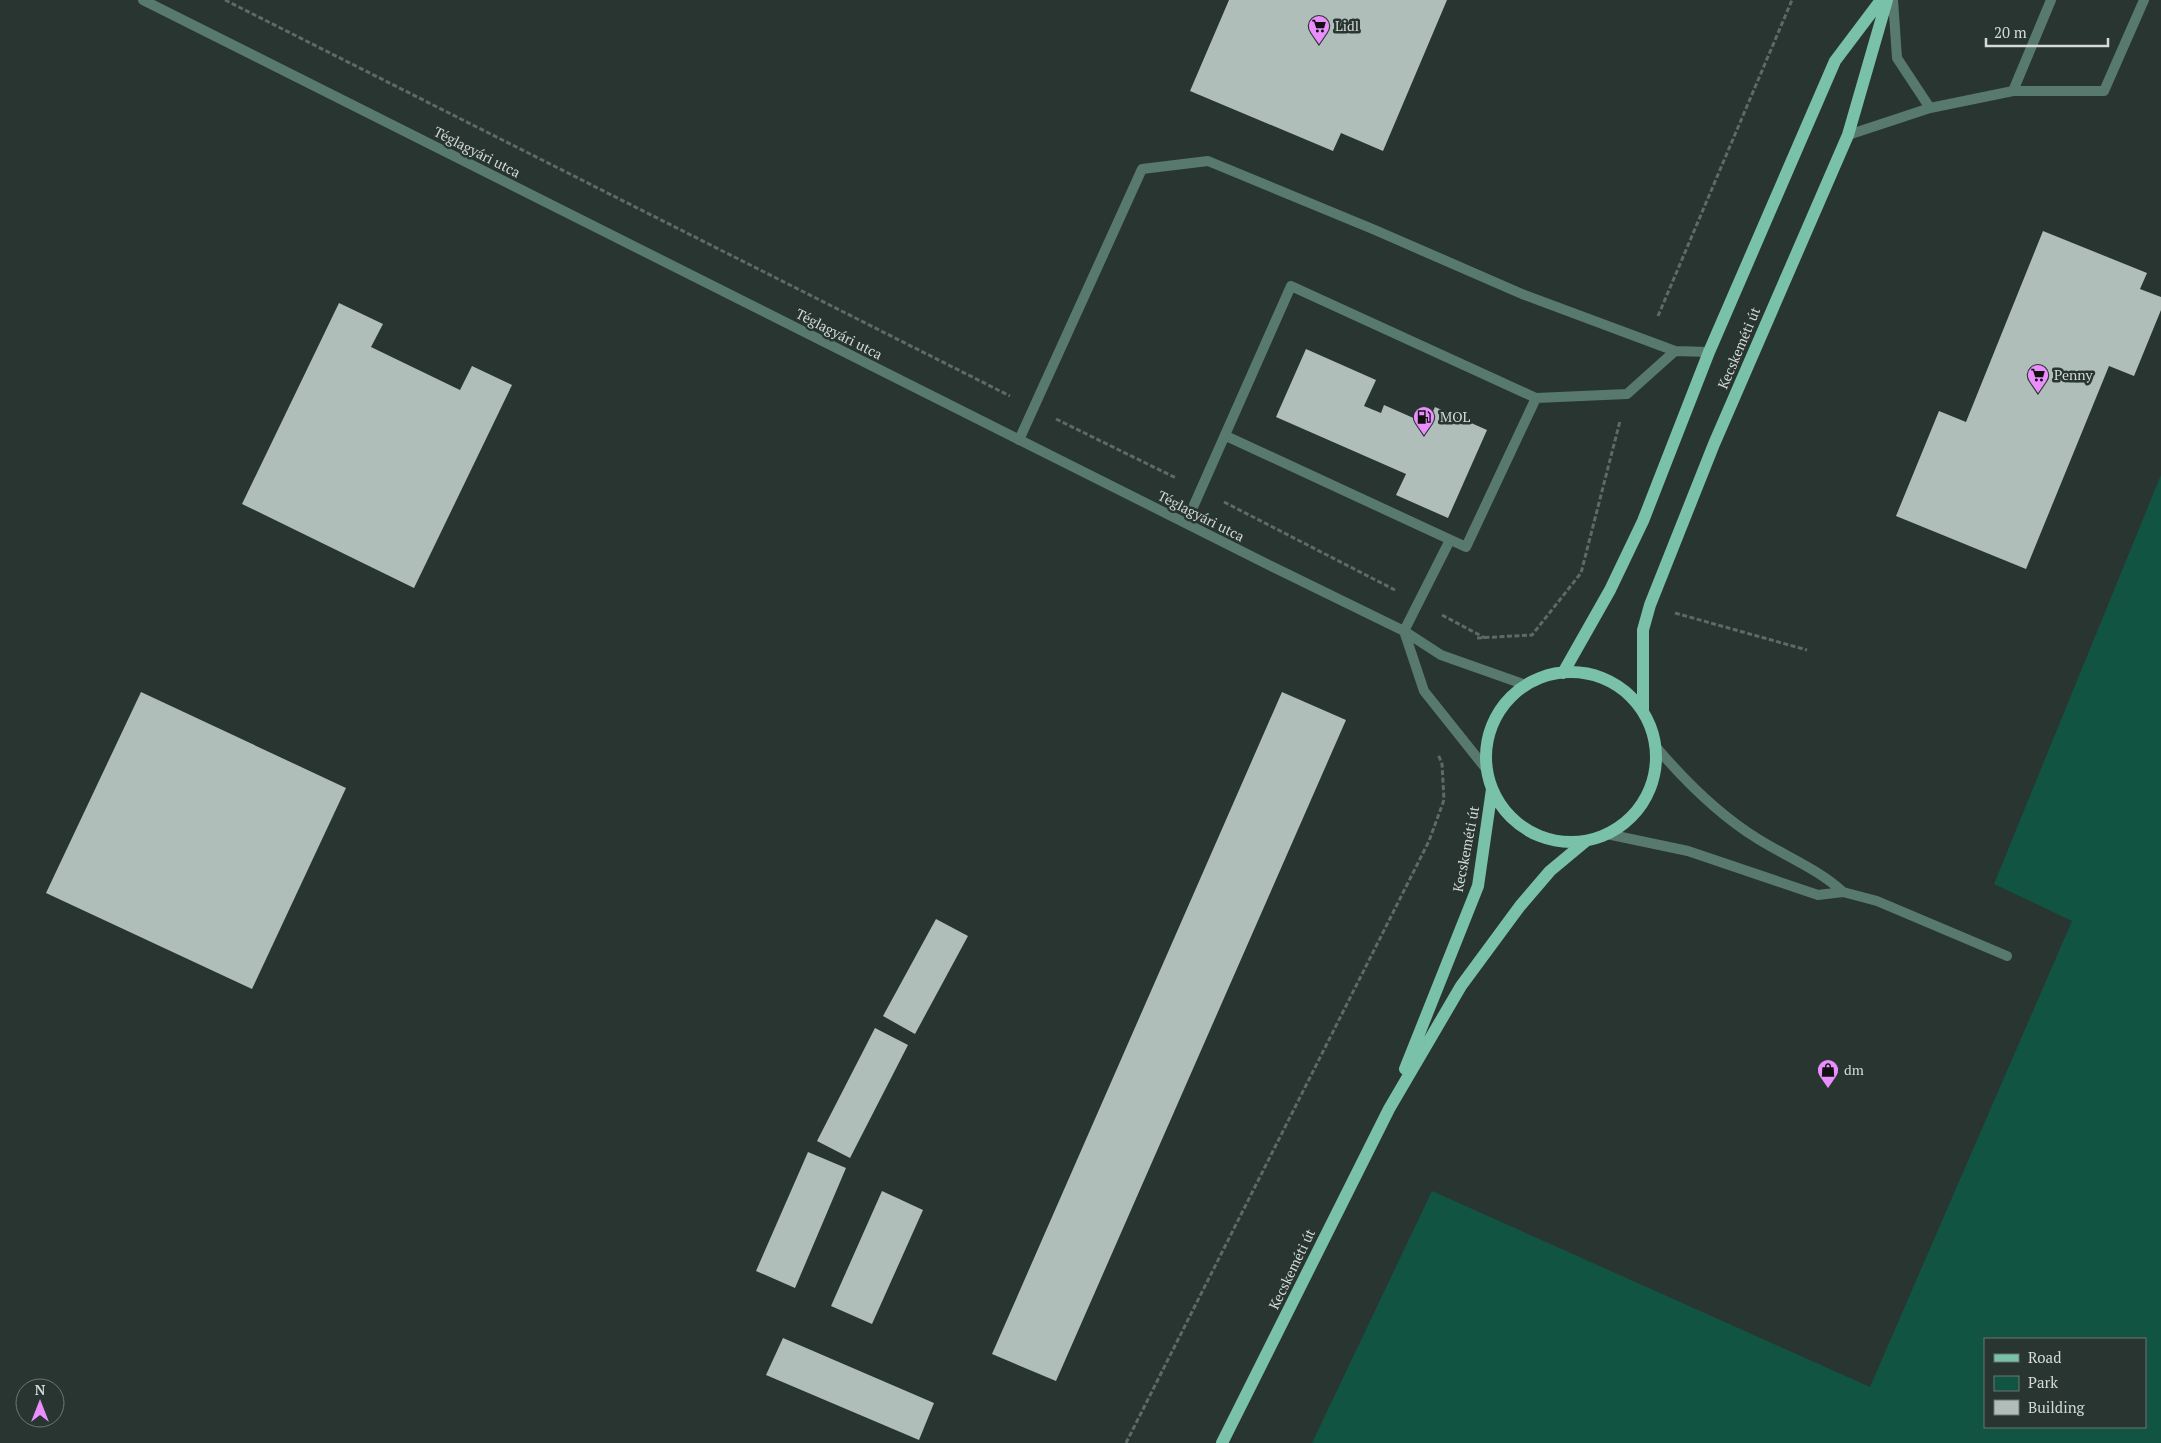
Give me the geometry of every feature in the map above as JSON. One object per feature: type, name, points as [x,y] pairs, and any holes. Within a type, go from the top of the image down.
[{"type":"main road","name":"Kecskeméti út","points":[[1563,673],[1610,590],[1643,520],[1709,352],[1835,61],[1881,0]]},
{"type":"main road","name":"Kecskeméti út","points":[[1644,712],[1642,630],[1650,605],[1714,444],[1848,135],[1887,0]]},
{"type":"main road","name":"Kecskeméti út","points":[[1563,673],[1582,673],[1609,681],[1632,698],[1644,712],[1656,747],[1656,765],[1652,782],[1645,798],[1635,812],[1622,825],[1607,834],[1586,841],[1567,842],[1548,839],[1530,832],[1514,821],[1501,806],[1492,789],[1486,770],[1486,750],[1490,731],[1498,713],[1511,697],[1526,685],[1544,677],[1563,673]]},
{"type":"main road","name":"Kecskeméti út","points":[[1388,1109],[1478,886],[1492,789]]},
{"type":"main road","name":"Kecskeméti út","points":[[1222,1443],[1388,1109],[1461,986],[1514,914],[1550,871],[1586,841]]},
{"type":"street","name":"Téglagyári utca","points":[[144,0],[1019,440],[1404,631],[1442,655],[1526,685]]},
{"type":"street","points":[[1892,0],[1897,58],[1930,108]]},
{"type":"street","points":[[2012,91],[2051,0]]},
{"type":"street","points":[[1848,135],[1930,108],[2012,91],[2104,91],[2144,0]]},
{"type":"street","points":[[1019,440],[1142,169],[1208,161],[1366,226],[1522,294],[1676,352],[1709,352]]},
{"type":"street","points":[[1186,523],[1202,491],[1291,286],[1536,398],[1627,394],[1676,352]]},
{"type":"street","points":[[1226,436],[1466,547],[1536,398]]},
{"type":"street","points":[[1450,540],[1420,603],[1404,631],[1424,691],[1486,770]]},
{"type":"street","points":[[1656,747],[1682,777],[1757,839],[1826,877],[1843,892]]},
{"type":"street","points":[[1607,834],[1688,851],[1818,895],[1843,892],[1877,901],[2008,956]]},
{"type":"path","points":[[225,0],[1033,408],[1202,491],[1486,638]]},
{"type":"path","points":[[1647,341],[1792,0]]},
{"type":"path","points":[[1442,655],[1456,638],[1532,635],[1581,573],[1627,394]]},
{"type":"path","points":[[1581,573],[1610,590]]},
{"type":"path","points":[[1650,605],[1807,650]]},
{"type":"path","points":[[1126,1443],[1429,841],[1444,800],[1442,764],[1436,748]]},
{"type":"green space","points":[[2161,475],[2161,1443],[1312,1443],[1432,1191],[1870,1387],[2072,921],[1994,884]]},
{"type":"building","name":"Lidl","points":[[1229,0],[1447,0],[1383,151],[1341,133],[1333,151],[1190,91]]},
{"type":"building","name":"Penny","points":[[2043,231],[2147,273],[2140,289],[2161,297],[2161,310],[2134,376],[2109,366],[2026,569],[1896,516],[1939,411],[1966,422]]},
{"type":"building","points":[[339,303],[383,324],[371,347],[460,390],[472,366],[512,385],[414,588],[242,504]]},
{"type":"building","points":[[1306,349],[1376,380],[1364,406],[1381,413],[1384,405],[1427,424],[1435,407],[1487,430],[1448,518],[1396,495],[1406,474],[1276,417]]},
{"type":"building","points":[[141,692],[346,788],[252,989],[46,893]]},
{"type":"building","points":[[1282,692],[1346,720],[1056,1381],[992,1354]]},
{"type":"building","points":[[936,919],[968,936],[915,1034],[883,1016]]},
{"type":"building","points":[[875,1028],[908,1045],[850,1158],[817,1141]]},
{"type":"building","points":[[808,1152],[846,1168],[795,1288],[756,1271]]},
{"type":"building","points":[[882,1191],[923,1210],[872,1324],[831,1306]]},
{"type":"building","points":[[783,1338],[934,1403],[919,1440],[766,1375]]},
{"type":"place","name":"Lidl","points":[[1319,45]]},
{"type":"place","name":"Penny","points":[[2038,394]]},
{"type":"place","name":"MOL","points":[[1424,436]]},
{"type":"place","name":"dm","points":[[1828,1089]]}]
